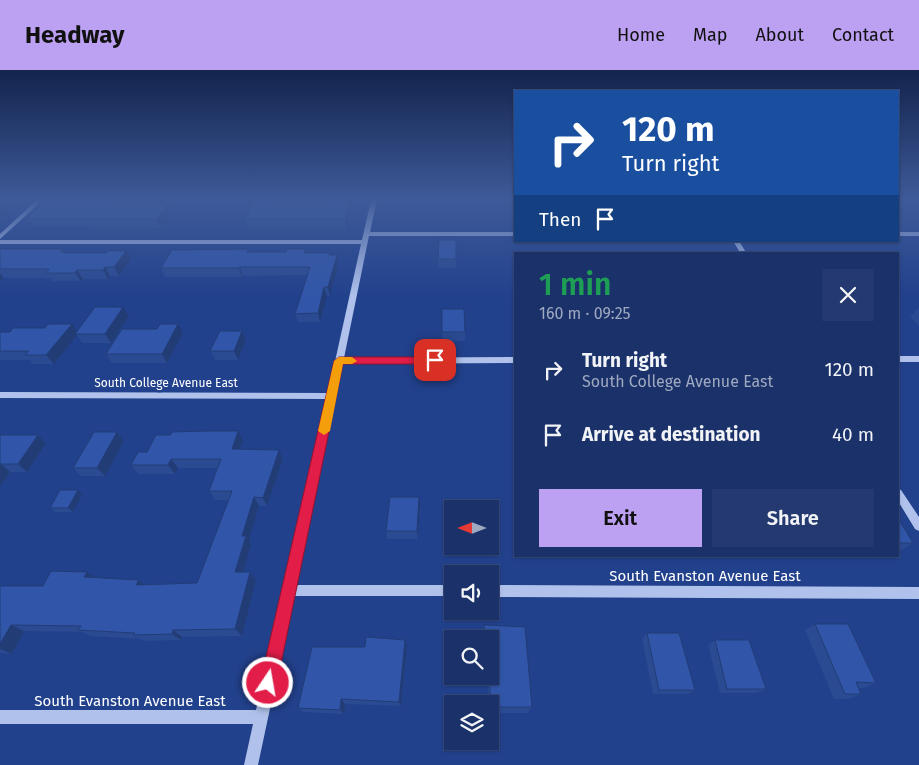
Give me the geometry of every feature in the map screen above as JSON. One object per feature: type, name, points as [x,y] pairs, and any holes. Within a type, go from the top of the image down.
[{"type":"street","points":[[251,765],[366,232]]},
{"type":"street","points":[[0,242],[365,238],[514,234]]},
{"type":"street","points":[[899,234],[919,234]]},
{"type":"street","points":[[339,361],[514,360]]},
{"type":"street","points":[[899,360],[919,360]]},
{"type":"street","name":"South College Avenue East","points":[[0,395],[331,396]]},
{"type":"street","points":[[899,495],[919,526]]},
{"type":"street","points":[[289,590],[444,591]]},
{"type":"street","name":"South Evanston Avenue East","points":[[499,591],[919,593]]},
{"type":"street","name":"South Evanston Avenue East","points":[[0,717],[261,717]]},
{"type":"building","points":[[439,240],[456,240],[456,259],[438,259]]},
{"type":"building","points":[[0,249],[63,249],[61,252],[66,252],[64,253],[126,251],[114,267],[105,267],[103,270],[77,270],[75,273],[46,273],[49,269],[0,269]]},
{"type":"building","points":[[248,249],[247,252],[286,252],[287,249],[305,249],[304,253],[330,253],[329,255],[337,255],[328,287],[324,287],[318,313],[295,314],[310,267],[161,268],[172,250]]},
{"type":"building","points":[[95,307],[123,307],[105,334],[75,334]]},
{"type":"building","points":[[442,309],[464,309],[465,332],[442,332]]},
{"type":"building","points":[[48,324],[72,324],[46,355],[25,355],[29,351],[0,351],[0,332],[10,332],[13,328],[45,328]]},
{"type":"building","points":[[160,324],[178,324],[162,354],[106,354],[122,329],[157,329]]},
{"type":"building","points":[[220,331],[242,331],[234,351],[210,351]]},
{"type":"building","points":[[238,431],[232,449],[279,450],[263,498],[254,497],[242,536],[246,536],[235,572],[250,572],[235,629],[173,630],[172,634],[134,635],[135,633],[78,630],[81,626],[11,625],[0,644],[0,586],[43,586],[51,571],[87,572],[84,577],[139,580],[136,585],[197,583],[232,491],[209,491],[221,459],[171,459],[168,465],[131,465],[138,452],[147,452],[156,435],[170,435],[172,432]]},
{"type":"building","points":[[94,432],[117,432],[97,468],[73,468]]},
{"type":"building","points":[[0,435],[38,435],[18,464],[0,465]]},
{"type":"building","points":[[60,490],[78,490],[68,508],[50,508]]},
{"type":"building","points":[[390,497],[419,497],[417,531],[386,531]]},
{"type":"building","points":[[899,520],[913,543],[899,543]]},
{"type":"building","points":[[815,624],[848,624],[876,683],[856,682],[861,694],[845,694]]},
{"type":"building","points":[[484,625],[525,627],[532,707],[499,707],[499,695],[490,695],[490,685],[499,685],[499,630],[485,630]]},
{"type":"building","points":[[647,633],[679,633],[695,690],[659,690]]},
{"type":"building","points":[[366,637],[405,640],[399,702],[341,699],[340,710],[298,708],[312,647],[365,647]]},
{"type":"building","points":[[715,640],[749,640],[766,689],[727,689]]},
{"type":"slow traffic","points":[[324,431],[339,361],[352,361]]},
{"type":"route","points":[[268,683],[339,361],[435,360]]}]
